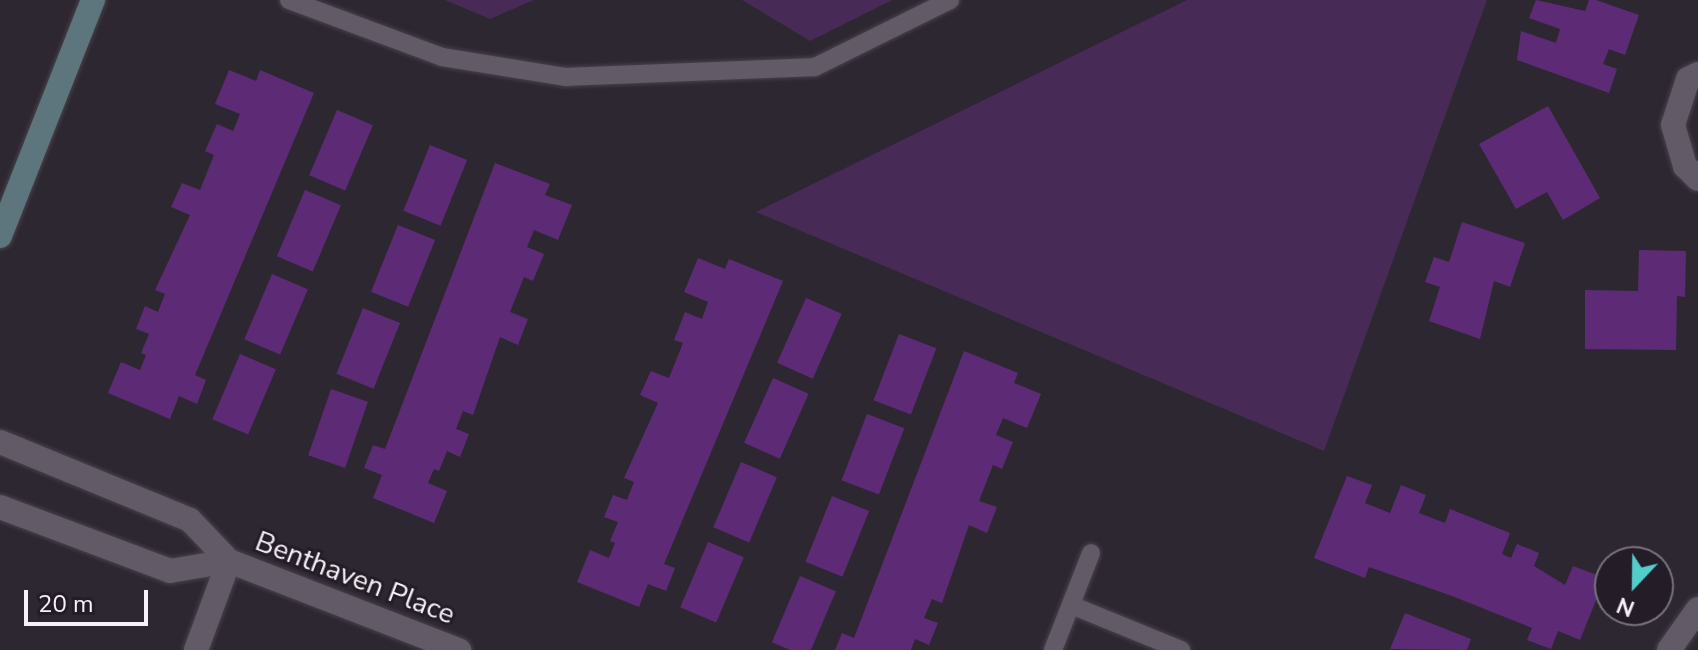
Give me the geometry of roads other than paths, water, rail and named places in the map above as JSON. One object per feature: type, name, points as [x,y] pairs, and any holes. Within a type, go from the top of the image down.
[{"type":"street","points":[[0,236],[93,0]]},
{"type":"street","points":[[1698,74],[1688,79],[1673,125],[1685,166],[1698,179]]},
{"type":"street","name":"Benthaven Place","points":[[0,442],[190,520],[229,561],[459,650]]},
{"type":"street","name":"Benthaven Place","points":[[0,507],[170,571],[229,561]]},
{"type":"street","points":[[196,650],[229,561]]},
{"type":"street","points":[[1669,650],[1698,609]]},
{"type":"lane","points":[[289,0],[442,57],[566,77],[815,67],[950,0]]},
{"type":"lane","points":[[1053,650],[1091,553]]},
{"type":"lane","points":[[1071,605],[1181,650]]}]
